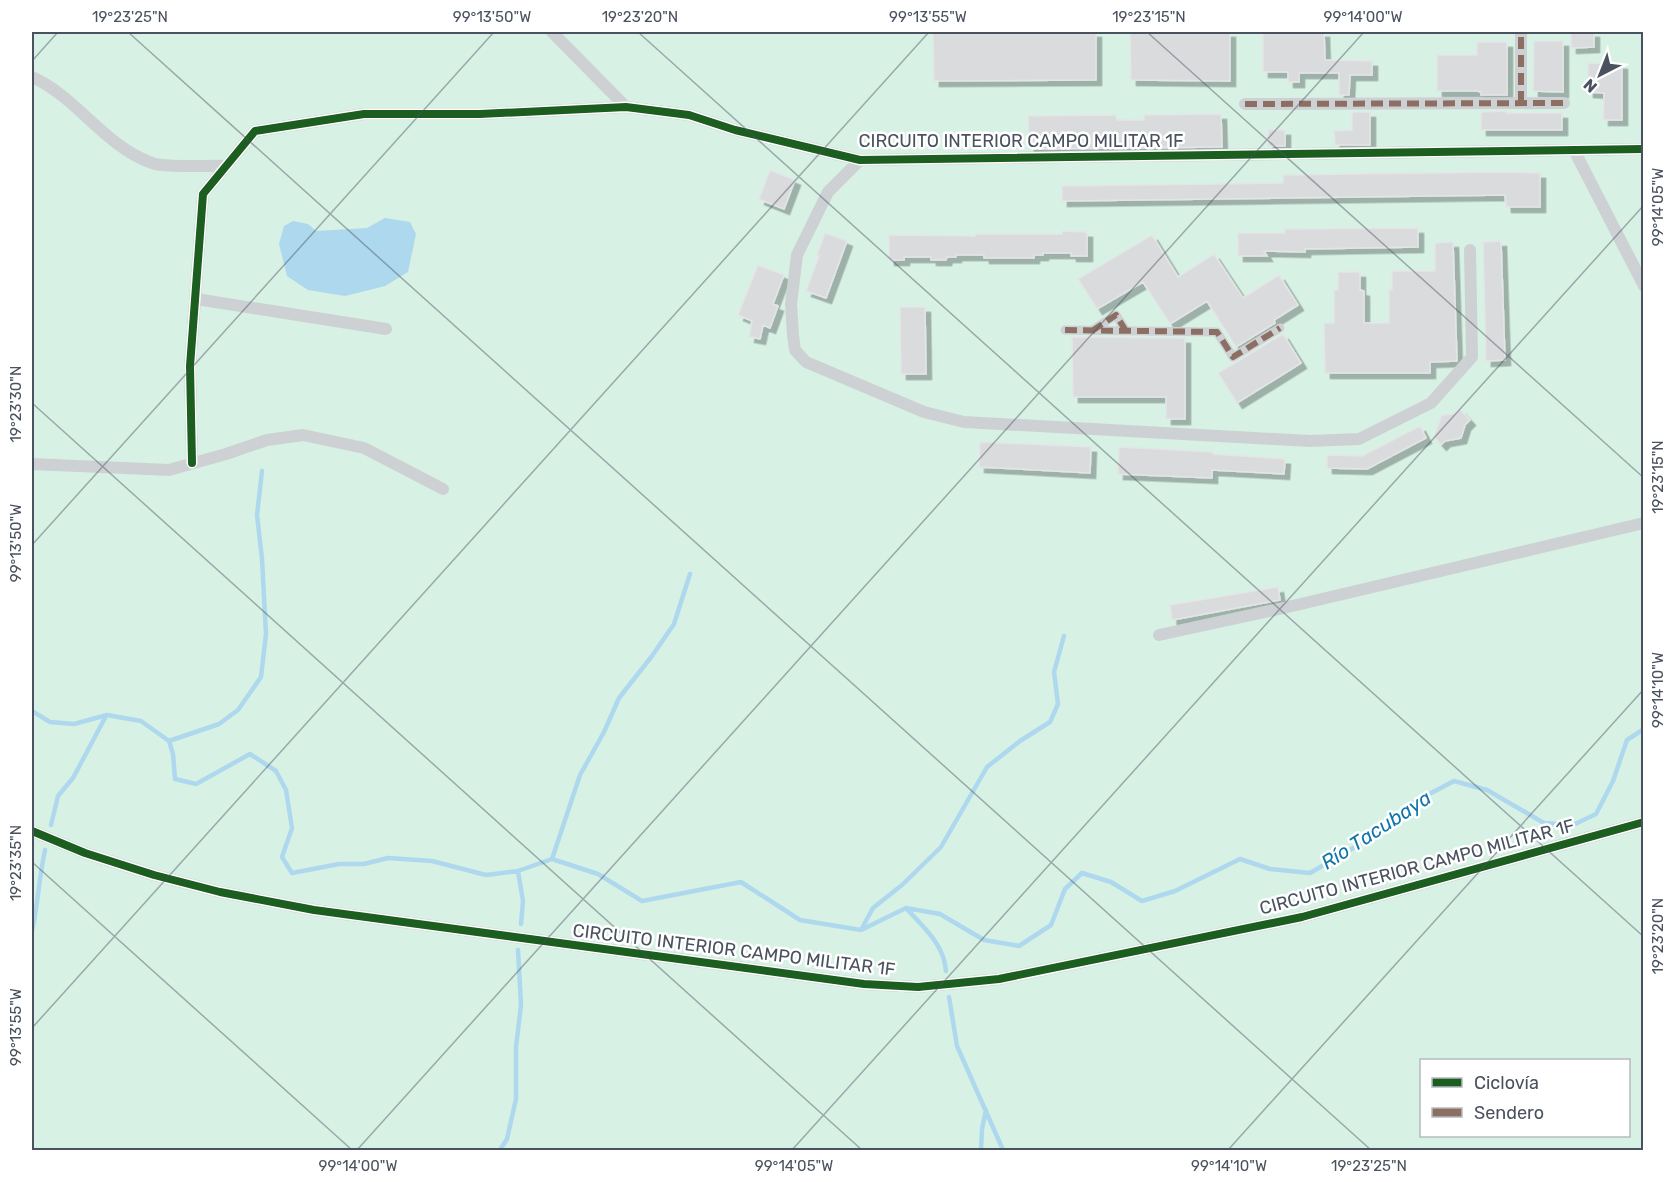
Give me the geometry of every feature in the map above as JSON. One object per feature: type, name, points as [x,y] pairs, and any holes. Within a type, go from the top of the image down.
[{"type":"street","points":[[552,32],[626,106]]},
{"type":"street","points":[[1521,32],[1521,104]]},
{"type":"street","points":[[32,77],[48,84],[114,142],[153,164],[226,166]]},
{"type":"street","points":[[1245,104],[1564,103]]},
{"type":"street","name":"CIRCUITO INTERIOR CAMPO MILITAR 1F","points":[[192,464],[190,366],[203,194],[255,130],[364,114],[480,114],[626,106],[689,116],[735,130],[860,160],[1644,149]]},
{"type":"street","points":[[1574,150],[1644,286]]},
{"type":"street","name":"CIRCUITO INTERIOR CAMPO MILITAR 1F","points":[[860,160],[828,192],[797,255],[791,304],[795,350],[806,362],[924,412],[964,422],[1310,441],[1359,439],[1431,403],[1472,357],[1470,250]]},
{"type":"street","points":[[196,299],[386,329]]},
{"type":"street","points":[[1091,331],[1116,315],[1126,331]]},
{"type":"street","points":[[1065,330],[1217,332],[1233,357],[1280,328]]},
{"type":"street","points":[[32,464],[170,470],[267,440],[303,435],[364,447],[443,489]]},
{"type":"street","points":[[1159,635],[1644,523]]},
{"type":"street","name":"CIRCUITO INTERIOR CAMPO MILITAR 1F","points":[[32,831],[85,853],[154,875],[220,892],[314,910],[864,984],[918,987],[999,979],[1302,917],[1644,822]]},
{"type":"green space","points":[[32,32],[1643,32],[1643,1150],[32,1150]]},
{"type":"water","points":[[385,218],[410,222],[416,234],[408,272],[385,286],[345,296],[308,290],[287,276],[279,244],[284,226],[293,221],[308,224],[316,231],[367,228]]},
{"type":"building","points":[[933,32],[1096,32],[1096,80],[934,81]]},
{"type":"building","points":[[1130,32],[1230,32],[1230,81],[1131,80]]},
{"type":"building","points":[[1263,32],[1324,32],[1325,60],[1372,61],[1372,75],[1350,75],[1349,95],[1339,95],[1339,73],[1299,73],[1299,82],[1288,82],[1288,72],[1263,72]]},
{"type":"building","points":[[1571,32],[1594,32],[1594,47],[1571,48]]},
{"type":"building","points":[[1534,41],[1563,41],[1563,92],[1533,91]]},
{"type":"building","points":[[1477,42],[1507,42],[1507,95],[1481,95],[1481,92],[1477,91],[1437,91],[1437,55],[1477,55]]},
{"type":"building","points":[[1588,63],[1622,64],[1622,120],[1603,120],[1604,93],[1588,92]]},
{"type":"building","points":[[1506,111],[1506,113],[1562,113],[1562,130],[1481,130],[1481,112]]},
{"type":"building","points":[[1352,112],[1370,112],[1370,145],[1335,145],[1334,131],[1352,130]]},
{"type":"building","points":[[1221,114],[1222,147],[1029,149],[1028,116],[1116,115],[1117,120],[1144,120],[1144,115]]},
{"type":"building","points":[[1268,130],[1285,130],[1285,146],[1268,146]]},
{"type":"building","points":[[770,170],[795,180],[784,209],[759,199]]},
{"type":"building","points":[[1540,173],[1540,207],[1506,207],[1505,195],[1062,201],[1062,186],[1283,183],[1283,175]]},
{"type":"building","points":[[1418,228],[1418,247],[1305,249],[1305,252],[1264,251],[1267,256],[1238,256],[1238,233],[1285,233],[1285,229]]},
{"type":"building","points":[[1062,231],[1087,232],[1087,256],[1071,256],[1071,253],[1043,253],[1043,255],[1034,255],[1034,258],[984,258],[984,255],[956,255],[956,257],[947,257],[946,260],[931,260],[931,257],[904,257],[904,260],[889,260],[889,235],[1062,234]]},
{"type":"building","points":[[825,233],[847,241],[826,298],[806,291]]},
{"type":"building","points":[[1152,235],[1178,277],[1214,254],[1243,298],[1279,275],[1298,305],[1274,320],[1275,323],[1236,347],[1207,301],[1170,324],[1143,282],[1097,309],[1078,279]]},
{"type":"building","points":[[1501,241],[1505,360],[1486,361],[1483,242]]},
{"type":"building","points":[[1453,242],[1457,361],[1430,362],[1430,373],[1325,373],[1324,323],[1334,323],[1334,290],[1338,290],[1338,272],[1360,272],[1360,290],[1364,291],[1364,323],[1389,323],[1389,290],[1392,290],[1392,271],[1435,271],[1435,243]]},
{"type":"building","points":[[758,265],[784,275],[773,304],[778,306],[770,328],[763,325],[760,339],[749,337],[752,321],[738,315]]},
{"type":"building","points":[[900,307],[925,307],[926,374],[901,374]]},
{"type":"building","points":[[1283,334],[1301,363],[1237,403],[1218,373]]},
{"type":"building","points":[[1072,337],[1185,338],[1185,419],[1166,419],[1166,397],[1073,397]]},
{"type":"building","points":[[1460,409],[1470,420],[1465,425],[1461,438],[1445,441],[1441,445],[1434,437],[1442,415],[1455,414]]},
{"type":"building","points":[[1420,426],[1426,438],[1367,469],[1327,468],[1327,455],[1362,456]]},
{"type":"building","points":[[980,442],[1091,447],[1090,473],[979,467]]},
{"type":"building","points":[[1119,447],[1285,459],[1284,474],[1212,470],[1212,478],[1118,474]]},
{"type":"building","points":[[1278,587],[1280,600],[1172,620],[1170,605]]},
{"type":"waterway","points":[[169,741],[219,724],[238,710],[261,677],[266,634],[257,515],[262,471]]},
{"type":"waterway","points":[[552,859],[580,775],[604,732],[619,698],[674,624],[690,574]]},
{"type":"waterway","points":[[861,930],[873,908],[902,885],[941,847],[987,767],[1020,741],[1050,722],[1058,704],[1054,672],[1064,636]]},
{"type":"waterway","name":"Río Tacubaya","points":[[32,711],[50,722],[74,724],[107,715],[141,721],[169,741],[173,754],[175,779],[196,784],[250,754],[276,771],[286,790],[292,828],[282,857],[292,873],[339,864],[364,864],[388,858],[432,861],[486,875],[518,871],[552,859],[598,874],[642,901],[741,882],[800,920],[861,930],[906,908],[940,914],[984,940],[1019,946],[1051,925],[1065,889],[1082,873],[1111,882],[1142,901],[1175,891],[1240,859],[1270,869],[1310,873],[1374,836],[1416,801],[1454,781],[1487,790],[1544,823],[1573,825],[1596,814],[1613,781],[1627,740],[1644,729]]},
{"type":"waterway","points":[[51,825],[58,796],[73,778],[106,716]]},
{"type":"waterway","points":[[32,931],[45,850]]},
{"type":"waterway","points":[[518,871],[523,901],[521,924]]},
{"type":"waterway","points":[[906,908],[937,944],[946,971]]},
{"type":"waterway","points":[[500,1150],[507,1139],[516,1099],[516,1047],[521,1005],[518,950]]},
{"type":"waterway","points":[[949,997],[957,1046],[1003,1150]]},
{"type":"waterway","points":[[981,1150],[986,1110]]},
{"type":"marked path","points":[[1521,32],[1521,103]]},
{"type":"marked path","points":[[1245,104],[1564,103]]},
{"type":"marked path","points":[[1092,331],[1116,315],[1126,331]]},
{"type":"marked path","points":[[1065,330],[1217,332],[1233,357],[1280,328]]},
{"type":"cycle path","points":[[192,463],[190,366],[203,194],[255,131],[364,114],[480,114],[626,107],[689,115],[735,130],[860,160],[1644,149]]},
{"type":"cycle path","points":[[32,831],[85,853],[154,875],[220,892],[314,910],[864,984],[918,987],[999,979],[1302,917],[1644,822]]}]
